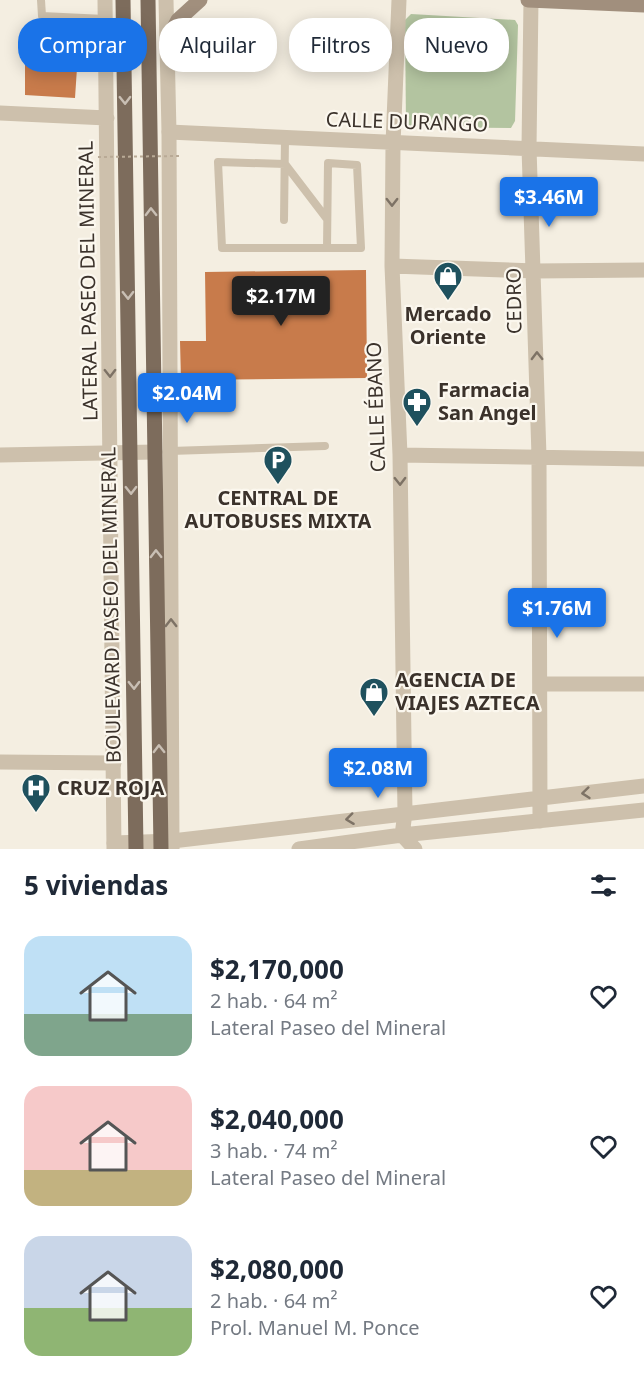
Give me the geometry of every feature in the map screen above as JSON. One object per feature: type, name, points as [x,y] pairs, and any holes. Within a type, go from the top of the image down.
[{"type":"main road","name":"BOULEVARD PASEO DEL MINERAL","points":[[123,0],[136,845]]},
{"type":"main road","points":[[148,0],[162,452],[166,845]]},
{"type":"main road","points":[[180,18],[200,0]]},
{"type":"main road","points":[[529,0],[644,4]]},
{"type":"street","name":"LATERAL PASEO DEL MINERAL","points":[[105,0],[105,18]]},
{"type":"street","points":[[166,0],[166,18]]},
{"type":"street","name":"CALLE ÉBANO","points":[[399,0],[393,144],[392,266],[400,455],[405,813],[402,835]]},
{"type":"street","name":"CEDRO","points":[[529,0],[529,148],[535,271],[539,456],[540,821]]},
{"type":"street","name":"LATERAL PASEO DEL MINERAL","points":[[106,72],[114,846]]},
{"type":"street","points":[[0,455],[162,452],[169,132],[168,72]]},
{"type":"street","points":[[0,113],[107,118]]},
{"type":"street","name":"CALLE DURANGO","points":[[169,132],[644,154]]},
{"type":"street","points":[[392,266],[535,271],[644,270]]},
{"type":"street","points":[[400,455],[644,459]]},
{"type":"street","points":[[541,684],[644,684]]},
{"type":"street","points":[[0,762],[114,763]]},
{"type":"street","points":[[114,846],[166,845],[405,813],[643,785]]},
{"type":"street","points":[[300,849],[402,835],[644,810]]},
{"type":"street","points":[[402,835],[415,849]]},
{"type":"lane","points":[[41,0],[42,16],[105,18]]},
{"type":"lane","points":[[284,220],[285,138]]},
{"type":"lane","points":[[285,164],[218,162],[222,248],[327,248],[361,248],[357,165],[328,163],[327,248]]},
{"type":"lane","points":[[285,164],[327,219]]},
{"type":"lane","points":[[162,452],[325,446]]},
{"type":"path","points":[[98,157],[179,156]]},
{"type":"green space","points":[[411,14],[480,18],[407,18]]},
{"type":"green space","points":[[509,20],[515,20],[518,25],[515,121],[511,128],[406,127],[405,72],[509,72]]},
{"type":"building","points":[[25,72],[77,72],[75,98],[25,95]]},
{"type":"building","points":[[366,270],[367,378],[181,380],[180,341],[206,341],[205,272]]},
{"type":"place","name":"Mercado Oriente","points":[[448,302]]},
{"type":"place","name":"Farmacia San Angel","points":[[417,428]]},
{"type":"place","name":"CENTRAL DE AUTOBUSES MIXTA","points":[[278,486]]},
{"type":"place","name":"AGENCIA DE VIAJES AZTECA","points":[[374,718]]},
{"type":"place","name":"CRUZ ROJA","points":[[36,814]]}]
